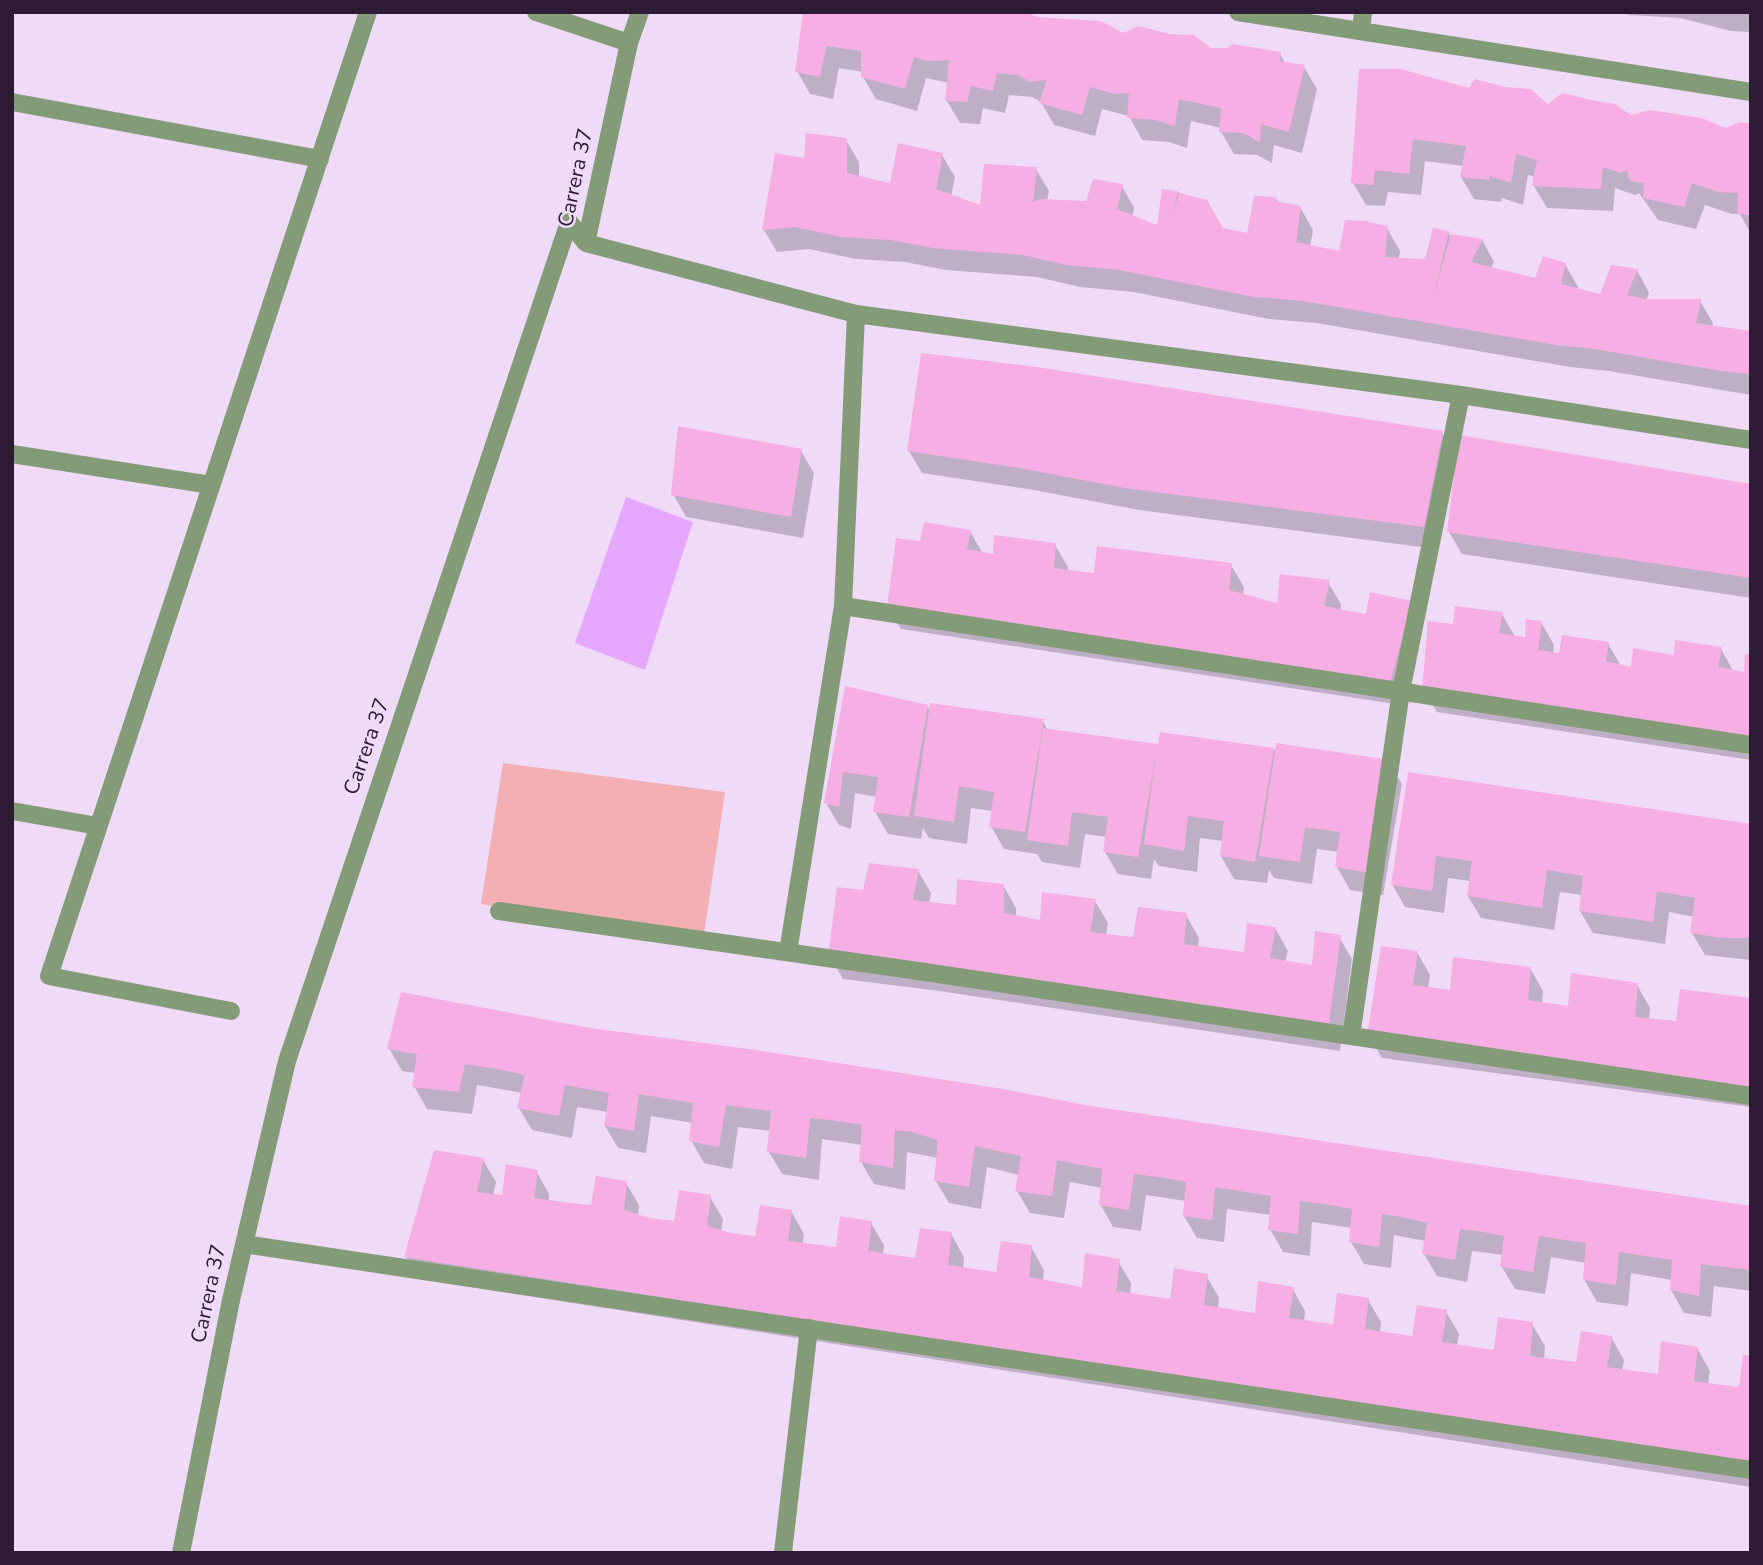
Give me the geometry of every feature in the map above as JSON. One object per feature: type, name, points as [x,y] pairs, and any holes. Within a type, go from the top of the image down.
[{"type":"street","points":[[231,1011],[48,976],[368,12]]},
{"type":"street","points":[[536,12],[629,43]]},
{"type":"street","name":"Carrera 37","points":[[586,243],[629,43],[640,12]]},
{"type":"street","points":[[1238,12],[1751,92]]},
{"type":"street","points":[[1361,31],[1363,12]]},
{"type":"street","points":[[12,102],[320,159]]},
{"type":"street","name":"Carrera 37","points":[[181,1553],[244,1244],[296,1030],[569,222],[586,243]]},
{"type":"street","points":[[586,243],[856,314],[1461,395],[1751,440]]},
{"type":"street","points":[[788,952],[843,606],[856,314]]},
{"type":"street","points":[[1350,1036],[1401,691],[1461,395]]},
{"type":"street","points":[[12,454],[211,485]]},
{"type":"street","points":[[843,606],[1751,745]]},
{"type":"street","points":[[12,811],[98,826]]},
{"type":"street","points":[[499,911],[1751,1096]]},
{"type":"street","points":[[244,1244],[1751,1469]]},
{"type":"street","points":[[783,1553],[808,1328]]},
{"type":"shaded area","points":[[626,497],[693,522],[645,670],[575,643]]},
{"type":"shaded area","points":[[503,763],[725,792],[704,935],[481,904]]},
{"type":"building","points":[[803,12],[1026,12],[1037,17],[1101,21],[1123,33],[1138,26],[1170,34],[1194,35],[1211,48],[1227,48],[1232,44],[1281,52],[1280,61],[1305,65],[1289,132],[1261,124],[1260,142],[1243,133],[1219,132],[1221,108],[1179,99],[1175,126],[1155,120],[1127,118],[1129,93],[1115,94],[1090,87],[1082,115],[1039,103],[1047,80],[1030,82],[1018,75],[997,73],[993,91],[971,86],[967,102],[945,101],[949,60],[928,61],[914,57],[905,89],[861,77],[861,51],[826,46],[820,77],[795,72]]},
{"type":"building","points":[[1359,69],[1401,69],[1469,88],[1475,79],[1505,87],[1531,89],[1548,104],[1562,93],[1615,104],[1631,115],[1650,110],[1702,118],[1726,128],[1740,122],[1751,124],[1751,216],[1737,213],[1738,193],[1718,192],[1692,183],[1684,207],[1643,198],[1644,183],[1630,181],[1627,170],[1621,173],[1603,167],[1601,189],[1532,186],[1537,160],[1516,154],[1511,183],[1490,176],[1489,180],[1460,177],[1466,146],[1413,139],[1409,174],[1375,170],[1373,185],[1351,183]]},
{"type":"building","points":[[806,133],[847,138],[847,173],[890,183],[898,143],[943,153],[936,189],[980,205],[984,164],[1037,167],[1033,202],[1041,199],[1086,201],[1093,179],[1123,184],[1117,209],[1157,225],[1162,189],[1178,191],[1172,218],[1179,193],[1207,200],[1223,228],[1247,233],[1254,196],[1277,197],[1276,201],[1301,206],[1296,242],[1339,251],[1345,220],[1388,226],[1385,257],[1425,259],[1433,228],[1449,231],[1433,298],[1451,234],[1483,239],[1471,262],[1535,278],[1543,256],[1566,263],[1561,284],[1600,294],[1611,265],[1638,269],[1627,295],[1645,299],[1701,299],[1696,323],[1751,331],[1751,374],[1556,345],[1303,301],[1255,297],[1120,270],[1066,265],[1023,255],[842,237],[795,227],[762,230],[775,153],[804,158]]},
{"type":"building","points":[[921,353],[1037,367],[1443,431],[1424,527],[1125,488],[1020,468],[907,451]]},
{"type":"building","points":[[678,426],[802,449],[791,517],[671,495]]},
{"type":"building","points":[[1459,435],[1751,484],[1751,578],[1447,532]]},
{"type":"building","points":[[924,522],[971,530],[967,549],[993,554],[994,535],[1056,543],[1054,568],[1094,573],[1097,546],[1232,563],[1229,590],[1277,603],[1280,574],[1330,580],[1324,606],[1366,614],[1370,592],[1412,601],[1390,683],[887,607],[896,538],[920,541]]},
{"type":"building","points":[[1455,606],[1503,612],[1499,633],[1525,637],[1526,619],[1542,621],[1538,650],[1559,653],[1562,635],[1609,642],[1606,661],[1631,667],[1633,648],[1674,655],[1675,640],[1722,647],[1718,667],[1744,672],[1745,654],[1751,654],[1751,740],[1422,690],[1428,621],[1453,624]]},
{"type":"building","points":[[845,686],[928,705],[909,817],[873,812],[878,777],[843,772],[839,807],[824,803]]},
{"type":"building","points":[[930,703],[1044,719],[1025,832],[989,827],[994,792],[959,786],[954,822],[914,816]]},
{"type":"building","points":[[1043,728],[1158,744],[1160,732],[1274,748],[1255,862],[1220,856],[1224,821],[1188,816],[1184,851],[1144,844],[1156,754],[1138,857],[1103,852],[1108,817],[1072,812],[1068,846],[1027,840]]},
{"type":"building","points":[[1276,743],[1390,760],[1370,873],[1335,867],[1340,832],[1305,827],[1300,862],[1259,856]]},
{"type":"building","points":[[1408,772],[1751,824],[1751,938],[1723,938],[1690,933],[1695,898],[1657,891],[1653,922],[1579,911],[1583,876],[1547,870],[1542,908],[1467,896],[1472,861],[1436,856],[1432,891],[1391,885]]},
{"type":"building","points":[[869,863],[919,869],[913,900],[956,905],[957,879],[1004,884],[1004,913],[1040,920],[1042,892],[1096,899],[1090,932],[1133,937],[1138,907],[1187,913],[1184,944],[1244,952],[1247,923],[1276,927],[1270,958],[1312,965],[1315,931],[1341,935],[1328,1029],[828,957],[837,887],[863,890]]},
{"type":"building","points":[[1381,946],[1418,951],[1413,985],[1450,990],[1453,957],[1531,967],[1528,1000],[1568,1006],[1571,973],[1638,983],[1635,1017],[1676,1021],[1680,989],[1751,998],[1751,1087],[1367,1036]]},
{"type":"building","points":[[401,992],[590,1028],[756,1050],[1003,1089],[1085,1105],[1751,1206],[1751,1270],[1701,1264],[1699,1296],[1670,1290],[1672,1260],[1619,1252],[1616,1285],[1583,1280],[1586,1243],[1539,1236],[1533,1272],[1500,1267],[1504,1236],[1460,1229],[1455,1260],[1422,1254],[1427,1223],[1382,1214],[1379,1247],[1349,1242],[1352,1209],[1325,1204],[1300,1201],[1298,1234],[1268,1230],[1271,1196],[1215,1187],[1212,1220],[1183,1216],[1186,1182],[1160,1177],[1134,1174],[1129,1210],[1099,1205],[1102,1169],[1057,1160],[1052,1196],[1015,1191],[1021,1156],[975,1146],[969,1187],[934,1181],[938,1140],[912,1132],[895,1130],[893,1168],[859,1162],[862,1125],[810,1118],[806,1158],[767,1152],[771,1111],[726,1105],[719,1147],[689,1141],[693,1103],[639,1094],[634,1131],[604,1126],[609,1093],[565,1085],[559,1116],[517,1108],[525,1075],[498,1069],[465,1064],[459,1092],[412,1087],[417,1054],[387,1049]]},
{"type":"building","points":[[434,1150],[484,1158],[477,1192],[502,1195],[506,1164],[538,1170],[534,1198],[591,1205],[596,1176],[627,1181],[624,1210],[650,1218],[674,1221],[679,1190],[711,1195],[707,1226],[731,1233],[755,1236],[760,1205],[792,1210],[788,1241],[836,1247],[840,1216],[872,1221],[868,1251],[915,1258],[920,1228],[952,1232],[948,1265],[996,1272],[1001,1241],[1032,1245],[1029,1277],[1082,1287],[1085,1253],[1120,1259],[1116,1291],[1170,1299],[1174,1268],[1208,1274],[1204,1305],[1255,1313],[1258,1281],[1294,1287],[1289,1318],[1333,1324],[1337,1293],[1369,1298],[1365,1329],[1412,1336],[1417,1305],[1447,1310],[1442,1342],[1494,1350],[1498,1317],[1533,1322],[1530,1356],[1576,1362],[1581,1331],[1612,1336],[1607,1367],[1658,1374],[1661,1341],[1698,1347],[1694,1381],[1739,1387],[1743,1355],[1751,1356],[1751,1467],[404,1257]]}]
